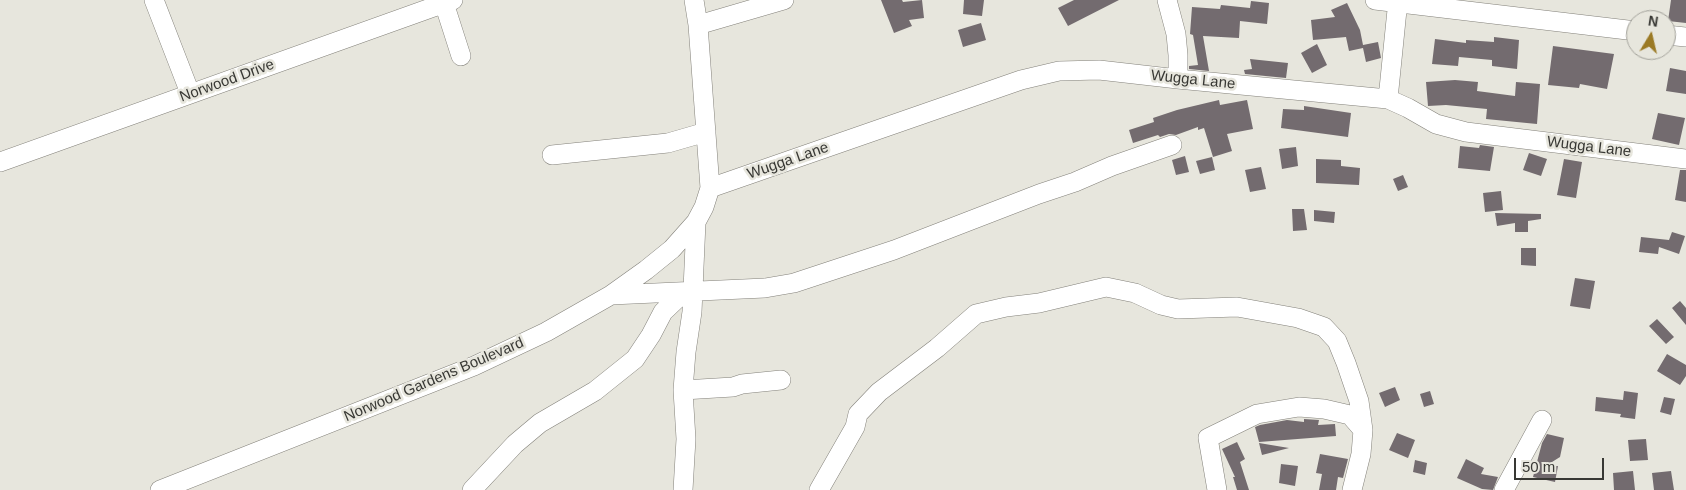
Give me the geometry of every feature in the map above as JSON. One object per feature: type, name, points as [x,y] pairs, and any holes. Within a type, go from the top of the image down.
[{"type":"street","points":[[154,0],[190,93]]},
{"type":"street","name":"Norwood Gardens Boulevard","points":[[160,490],[474,366],[546,332],[611,295],[672,249],[696,222],[704,207],[710,188],[698,25],[694,0]]},
{"type":"street","points":[[698,25],[762,3],[784,0]]},
{"type":"street","points":[[1167,0],[1176,34],[1178,79]]},
{"type":"street","points":[[1375,0],[1398,1],[1626,30]]},
{"type":"street","points":[[1388,99],[1398,1]]},
{"type":"street","points":[[449,2],[461,56]]},
{"type":"street","name":"Norwood Drive","points":[[0,162],[449,2]]},
{"type":"street","name":"Wugga Lane","points":[[710,188],[1021,80],[1059,71],[1098,70],[1388,99],[1436,124],[1466,132],[1686,159]]},
{"type":"street","points":[[552,155],[668,143],[706,132]]},
{"type":"street","points":[[611,295],[766,288],[809,279],[894,250],[1038,194],[1075,182],[1112,166],[1172,145]]},
{"type":"street","points":[[683,490],[686,440],[683,390],[692,312],[688,291],[696,222]]},
{"type":"street","points":[[819,490],[855,427],[858,414],[879,392],[976,314],[1006,307],[1039,303],[1106,286],[1135,293],[1161,305],[1178,309],[1237,307],[1298,318],[1324,327],[1337,341],[1359,401],[1363,430],[1361,454],[1352,490]]},
{"type":"street","points":[[472,490],[515,444],[540,423],[595,391],[635,359],[663,312],[688,291]]},
{"type":"street","points":[[683,390],[733,387],[742,384],[781,380]]},
{"type":"street","points":[[1217,490],[1208,438],[1257,414],[1299,406],[1324,409],[1350,415],[1363,430]]},
{"type":"street","points":[[1504,490],[1542,420]]},
{"type":"building","points":[[881,0],[902,0],[903,2],[922,0],[924,18],[909,20],[912,26],[894,33]]},
{"type":"building","points":[[964,0],[984,0],[982,16],[963,14]]},
{"type":"building","points":[[1074,0],[1119,0],[1068,26],[1058,8]]},
{"type":"building","points":[[1671,0],[1686,0],[1686,23],[1676,22],[1676,10],[1670,10]]},
{"type":"building","points":[[1251,1],[1269,3],[1267,24],[1240,21],[1239,38],[1203,36],[1209,71],[1189,69],[1189,66],[1198,65],[1193,35],[1190,34],[1192,7],[1220,9],[1221,5],[1250,8]]},
{"type":"building","points":[[1347,3],[1360,30],[1363,45],[1378,42],[1381,58],[1366,62],[1363,48],[1349,51],[1346,37],[1313,40],[1311,20],[1335,17],[1331,10]]},
{"type":"building","points":[[981,23],[986,40],[963,47],[958,30]]},
{"type":"building","points":[[1494,37],[1519,40],[1517,69],[1492,66],[1492,60],[1459,57],[1458,66],[1432,64],[1435,39],[1466,43],[1466,40],[1494,42]]},
{"type":"building","points":[[1317,44],[1327,65],[1312,73],[1301,53]]},
{"type":"building","points":[[1553,46],[1614,54],[1607,89],[1580,84],[1579,88],[1548,85]]},
{"type":"building","points":[[1250,59],[1288,63],[1286,78],[1245,74],[1244,70],[1252,69]]},
{"type":"building","points":[[1670,68],[1686,71],[1686,94],[1666,91]]},
{"type":"building","points":[[1455,80],[1478,82],[1477,91],[1515,96],[1516,82],[1540,84],[1537,124],[1486,119],[1487,109],[1446,105],[1428,106],[1426,82]]},
{"type":"building","points":[[1219,100],[1220,105],[1247,100],[1253,129],[1227,134],[1232,151],[1213,157],[1204,128],[1198,130],[1198,127],[1176,135],[1169,134],[1160,137],[1158,135],[1133,143],[1129,130],[1154,122],[1153,118]]},
{"type":"building","points":[[1304,106],[1351,113],[1348,137],[1281,128],[1283,109],[1304,110]]},
{"type":"building","points":[[1658,113],[1685,118],[1679,145],[1652,139]]},
{"type":"building","points":[[1480,145],[1494,147],[1490,171],[1458,168],[1460,146],[1479,148]]},
{"type":"building","points":[[1296,147],[1298,166],[1282,169],[1279,149]]},
{"type":"building","points":[[1529,153],[1547,159],[1541,176],[1523,170]]},
{"type":"building","points":[[1185,156],[1189,172],[1176,175],[1172,160]]},
{"type":"building","points":[[1212,157],[1215,170],[1200,174],[1196,161]]},
{"type":"building","points":[[1316,159],[1341,160],[1341,166],[1360,168],[1359,185],[1316,183]]},
{"type":"building","points":[[1564,159],[1582,162],[1576,198],[1557,195]]},
{"type":"building","points":[[1261,167],[1266,189],[1250,192],[1245,170]]},
{"type":"building","points":[[1680,170],[1686,170],[1686,202],[1675,200]]},
{"type":"building","points":[[1403,175],[1408,187],[1398,191],[1393,179]]},
{"type":"building","points":[[1501,191],[1503,210],[1485,212],[1483,193]]},
{"type":"building","points":[[1292,209],[1304,209],[1307,230],[1293,231]]},
{"type":"building","points":[[1314,210],[1335,212],[1334,223],[1314,221]]},
{"type":"building","points":[[1495,213],[1541,214],[1541,219],[1528,221],[1528,232],[1515,232],[1515,223],[1497,226]]},
{"type":"building","points":[[1672,232],[1685,236],[1679,254],[1659,247],[1658,254],[1639,252],[1641,237],[1669,240]]},
{"type":"building","points":[[1521,248],[1536,248],[1536,266],[1521,265]]},
{"type":"building","points":[[1575,278],[1595,281],[1590,309],[1570,306]]},
{"type":"building","points":[[1680,301],[1686,308],[1686,325],[1672,308]]},
{"type":"building","points":[[1657,319],[1674,337],[1666,344],[1649,326]]},
{"type":"building","points":[[1667,354],[1686,365],[1686,376],[1680,385],[1657,371]]},
{"type":"building","points":[[1395,387],[1400,400],[1385,407],[1379,393]]},
{"type":"building","points":[[1430,391],[1434,404],[1424,407],[1420,394]]},
{"type":"building","points":[[1624,391],[1638,393],[1635,419],[1620,417],[1621,414],[1595,411],[1596,397],[1623,400]]},
{"type":"building","points":[[1664,397],[1675,399],[1671,415],[1660,412]]},
{"type":"building","points":[[1304,419],[1319,420],[1318,425],[1335,424],[1336,436],[1259,442],[1255,427],[1287,420],[1304,422]]},
{"type":"building","points":[[1397,433],[1415,440],[1408,458],[1389,450]]},
{"type":"building","points":[[1547,434],[1564,438],[1560,457],[1544,467],[1558,466],[1555,482],[1533,477],[1542,443]]},
{"type":"building","points":[[1646,439],[1648,460],[1630,461],[1628,440]]},
{"type":"building","points":[[1237,442],[1245,459],[1240,462],[1249,490],[1237,490],[1233,477],[1235,477],[1222,449]]},
{"type":"building","points":[[1259,443],[1289,448],[1262,455]]},
{"type":"building","points":[[1320,454],[1348,459],[1343,478],[1338,477],[1336,490],[1319,490],[1322,474],[1316,473]]},
{"type":"building","points":[[1466,459],[1484,468],[1481,474],[1498,477],[1493,490],[1482,489],[1457,478]]},
{"type":"building","points":[[1415,460],[1427,463],[1425,475],[1413,472]]},
{"type":"building","points":[[1281,464],[1298,466],[1295,486],[1279,483]]},
{"type":"building","points":[[1633,471],[1635,490],[1614,490],[1613,473]]},
{"type":"building","points":[[1671,471],[1674,490],[1654,490],[1652,473]]}]
